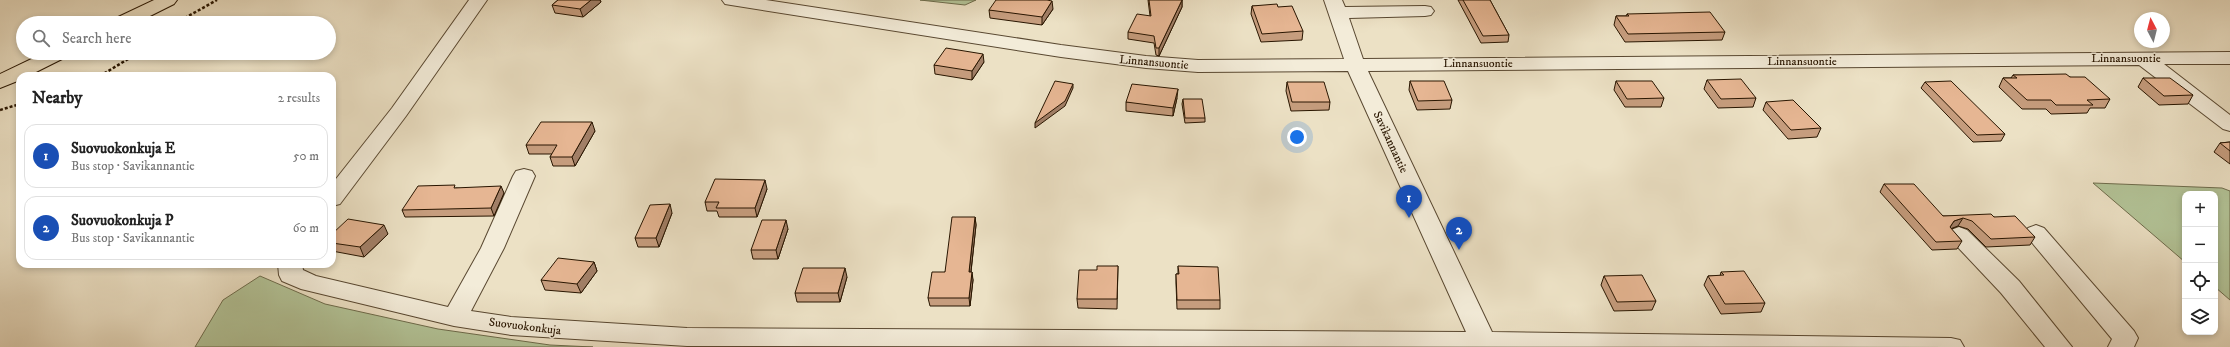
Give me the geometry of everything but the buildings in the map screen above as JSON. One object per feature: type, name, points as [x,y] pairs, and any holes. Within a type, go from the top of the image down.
[{"type":"main road","points":[[135,16],[168,0]]},
{"type":"main road","points":[[20,72],[45,60]]},
{"type":"main road","points":[[0,82],[16,74]]},
{"type":"street","points":[[336,195],[399,112],[478,0]]},
{"type":"street","name":"Linnansuontie","points":[[731,0],[1146,62],[1245,66],[2230,58]]},
{"type":"street","points":[[1336,6],[1425,11]]},
{"type":"street","name":"Savikannantie","points":[[1336,6],[1355,64],[1485,344]]},
{"type":"street","points":[[2143,58],[2230,125]]},
{"type":"street","points":[[454,317],[478,280],[495,246],[524,176]]},
{"type":"street","points":[[2036,233],[2125,338],[2121,347]]},
{"type":"street","points":[[1959,235],[2010,287],[2059,347]]},
{"type":"street","name":"Suovuokonkuja","points":[[290,268],[291,275],[310,283],[454,317],[511,326],[562,331],[687,337],[1951,347]]},
{"type":"path","points":[[188,16],[217,0]]},
{"type":"path","points":[[107,72],[126,60]]},
{"type":"path","points":[[0,110],[16,105]]},
{"type":"green space","points":[[920,0],[976,0],[965,5]]},
{"type":"green space","points":[[2093,183],[2222,188],[2230,191],[2230,300],[2218,290],[2218,191],[2182,191],[2182,259]]},
{"type":"green space","points":[[260,276],[325,304],[438,329],[550,345],[593,347],[195,347],[223,300]]},
{"type":"place","name":"Suovuokonkuja E","points":[[1409,218]]},
{"type":"place","name":"Suovuokonkuja P","points":[[1459,250]]}]
